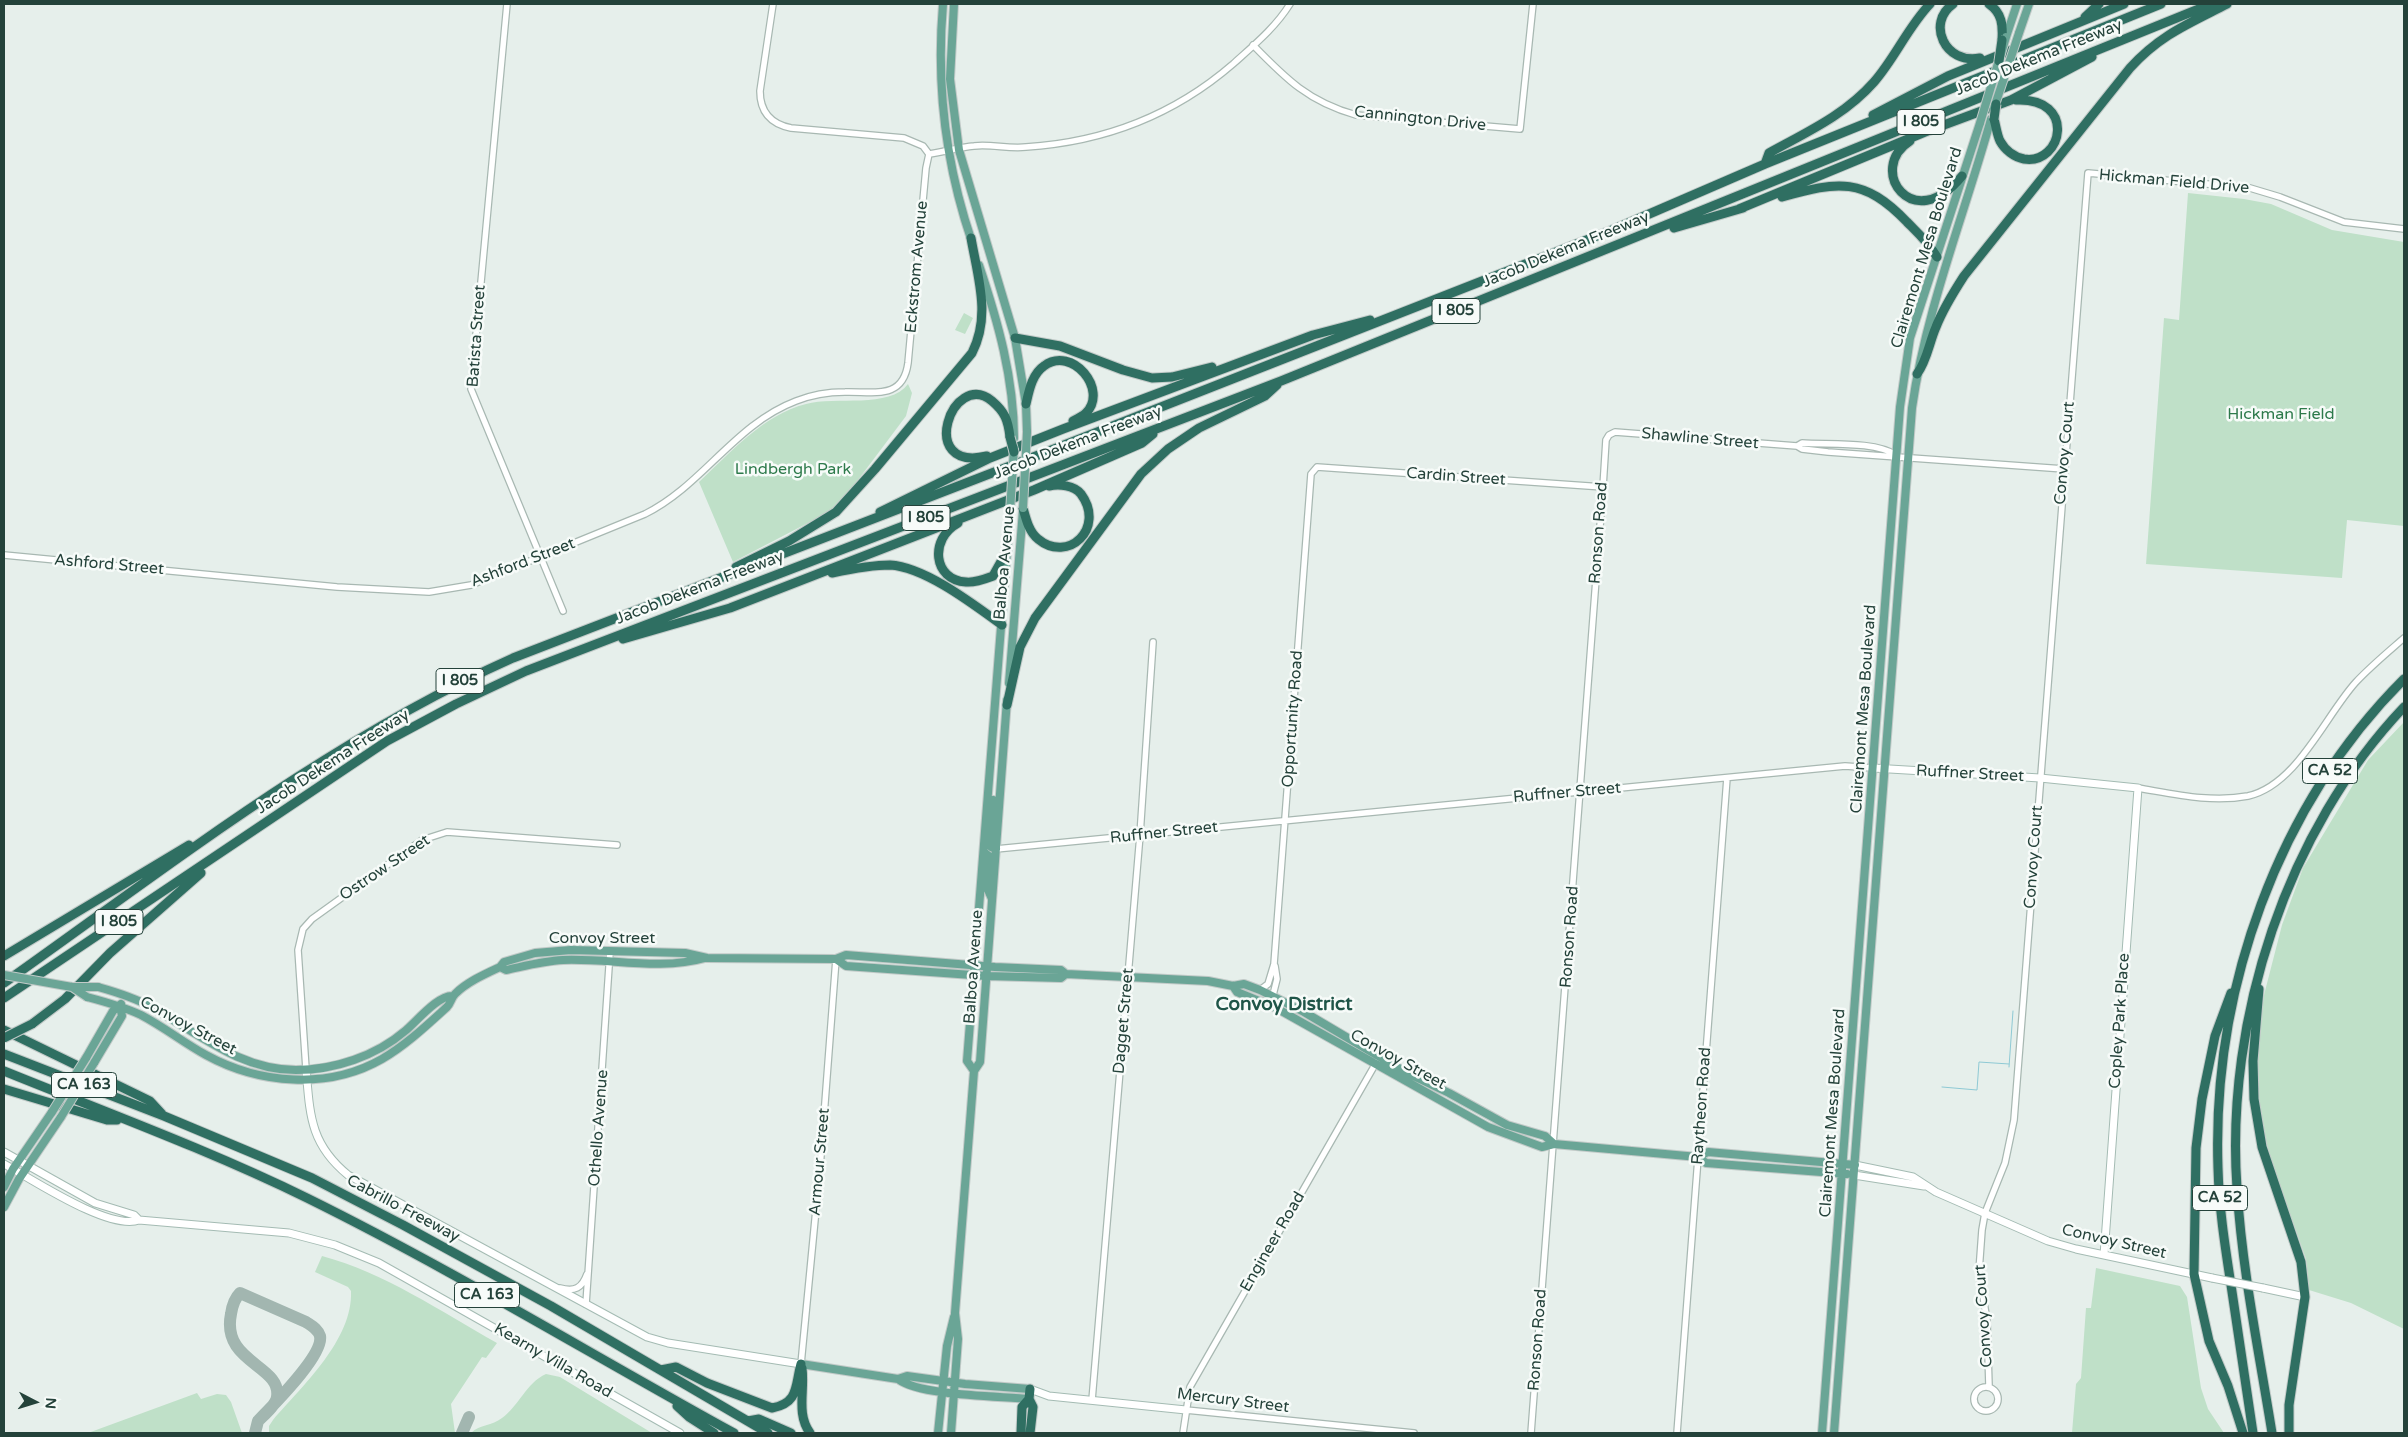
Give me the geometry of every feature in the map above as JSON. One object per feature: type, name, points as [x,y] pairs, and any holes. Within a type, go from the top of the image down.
[{"type":"highway","points":[[1765,164],[1769,153],[1829,121],[1851,105],[1875,81],[1930,4]]},
{"type":"highway","points":[[1953,4],[1944,12],[1940,32],[1948,49],[1958,58],[1969,60],[1998,58]]},
{"type":"highway","points":[[1989,4],[1995,8],[2003,22],[2004,39],[1998,58]]},
{"type":"highway","points":[[2063,29],[2085,16],[2099,4]]},
{"type":"highway","points":[[1838,135],[1909,95],[2124,4]]},
{"type":"highway","name":"Jacob Dekema Freeway","points":[[4,983],[246,812],[354,740],[458,682],[513,658],[1612,230],[1765,164],[2161,4]]},
{"type":"highway","name":"Jacob Dekema Freeway","points":[[4,998],[387,742],[456,704],[526,671],[1281,381],[2210,4]]},
{"type":"highway","points":[[1917,374],[1923,367],[1928,346],[1943,311],[1964,276],[2130,68],[2164,36],[2227,4]]},
{"type":"highway","points":[[1739,209],[1925,132],[2011,100],[2065,73],[2122,40]]},
{"type":"highway","points":[[1996,104],[1992,119],[1999,140],[2006,150],[2017,158],[2034,160],[2049,152],[2058,135],[2054,115],[2045,104],[2032,99],[2011,100]]},
{"type":"highway","points":[[1925,132],[1903,146],[1892,164],[1893,178],[1901,191],[1914,200],[1933,200],[1945,194],[1962,176]]},
{"type":"highway","points":[[1630,240],[1818,187],[1840,185],[1867,191],[1883,198],[1927,242],[1937,257]]},
{"type":"highway","points":[[694,589],[789,541],[836,512],[875,469],[965,362],[978,341],[983,312],[971,238]]},
{"type":"highway","points":[[825,538],[990,458],[1011,452],[1063,429],[1313,335],[1404,312]]},
{"type":"highway","points":[[1015,338],[1060,346],[1123,370],[1158,378],[1172,377],[1258,355]]},
{"type":"highway","points":[[1026,404],[1033,380],[1044,366],[1059,361],[1075,364],[1088,376],[1093,395],[1088,412],[1063,429]]},
{"type":"highway","points":[[1007,705],[1020,647],[1035,618],[1141,474],[1169,448],[1199,428],[1265,396],[1281,381]]},
{"type":"highway","points":[[971,395],[986,397],[1002,410],[1012,438],[1011,452],[974,458],[959,455],[949,447],[946,434],[947,419],[956,404],[971,395]]},
{"type":"highway","points":[[570,654],[716,613],[815,576],[1034,490],[1142,443],[1161,427]]},
{"type":"highway","points":[[1023,508],[1031,530],[1037,538],[1046,544],[1058,547],[1070,546],[1081,539],[1090,524],[1089,505],[1078,490],[1058,484],[1034,490]]},
{"type":"highway","points":[[984,509],[949,528],[941,539],[938,555],[942,567],[951,577],[965,582],[982,581],[993,576],[1007,551]]},
{"type":"highway","points":[[815,576],[868,566],[891,565],[915,571],[931,577],[1002,625]]},
{"type":"highway","name":"CA 52","points":[[2253,1433],[2221,1218],[2218,1129],[2226,1041],[2242,962],[2273,874],[2306,810],[2355,733],[2404,679]]},
{"type":"highway","name":"CA 52","points":[[2272,1433],[2246,1271],[2236,1168],[2237,1099],[2249,1012],[2261,966],[2282,901],[2309,842],[2358,762],[2404,707]]},
{"type":"highway","points":[[4,956],[246,812]]},
{"type":"highway","points":[[4,1038],[32,1024],[65,999],[132,933],[234,844]]},
{"type":"highway","points":[[2242,962],[2215,1036],[2202,1099],[2196,1148],[2194,1274],[2209,1341],[2228,1386],[2243,1433]]},
{"type":"highway","points":[[2261,966],[2253,1061],[2254,1099],[2262,1147],[2301,1262],[2305,1297],[2289,1405],[2289,1433]]},
{"type":"highway","points":[[4,1030],[150,1101],[164,1116]]},
{"type":"highway","name":"Cabrillo Freeway","points":[[4,1054],[164,1116],[312,1178],[551,1306],[768,1433]]},
{"type":"highway","name":"Cabrillo Freeway","points":[[4,1071],[254,1173],[393,1242],[734,1433]]},
{"type":"highway","points":[[4,1089],[107,1120],[126,1121]]},
{"type":"highway","points":[[661,1370],[676,1367],[707,1383],[772,1408],[783,1406],[791,1400],[795,1392],[801,1364]]},
{"type":"highway","points":[[801,1364],[804,1385],[802,1415],[804,1424],[810,1433]]},
{"type":"highway","points":[[1030,1388],[1029,1398],[1033,1407],[1030,1433]]},
{"type":"highway","points":[[666,1396],[690,1417],[714,1433]]},
{"type":"highway","points":[[1021,1433],[1022,1407],[1029,1398]]},
{"type":"highway","points":[[748,1421],[759,1419],[791,1433]]},
{"type":"main road","points":[[943,4],[940,83],[947,152],[1002,338],[1013,400],[1012,438]]},
{"type":"main road","name":"Balboa Avenue","points":[[938,1433],[950,1331],[955,1313],[974,1071],[980,1062],[1023,508],[1027,432],[1026,404],[1015,338],[958,150],[950,79],[954,4]]},
{"type":"main road","points":[[2004,39],[2017,4]]},
{"type":"main road","points":[[1996,104],[2029,4]]},
{"type":"main road","name":"Clairemont Mesa Boulevard","points":[[1822,1433],[1900,407],[1910,338],[1980,123],[1998,58]]},
{"type":"main road","name":"Clairemont Mesa Boulevard","points":[[1834,1433],[1907,456],[1917,374],[1935,298],[1992,119]]},
{"type":"main road","name":"Balboa Avenue","points":[[974,1071],[967,1061],[1002,625],[1010,512],[1011,452]]},
{"type":"main road","name":"Ruffner Street","points":[[1874,768],[2040,778],[2138,788]]},
{"type":"main road","points":[[991,771],[994,789],[990,842],[991,847],[996,849]]},
{"type":"main road","name":"Copley Park Place","points":[[2104,1255],[2138,788]]},
{"type":"main road","points":[[984,852],[989,856],[988,890],[993,901]]},
{"type":"main road","points":[[518,968],[523,960],[547,955],[553,951]]},
{"type":"main road","name":"Convoy Street","points":[[72,987],[98,987],[126,996],[150,1007],[230,1055],[275,1068],[306,1069],[339,1064],[376,1051],[405,1032],[442,998],[453,996],[481,976],[500,967],[504,962],[515,957],[553,951],[685,953],[707,958],[836,959],[846,955],[1061,970],[1066,974],[1208,981],[1235,989],[1276,1008],[1498,1132],[1542,1147],[1554,1144],[1698,1157],[1706,1163],[1854,1175],[1924,1186],[2048,1241],[2104,1255],[2305,1297]]},
{"type":"main road","name":"Convoy Street","points":[[500,967],[506,970],[530,963],[563,960],[684,964],[707,958]]},
{"type":"main road","name":"Convoy Street","points":[[836,959],[846,966],[986,976],[1061,978],[1066,974]]},
{"type":"main road","points":[[4,975],[72,987]]},
{"type":"main road","name":"Convoy Street","points":[[1235,989],[1244,984],[1273,995],[1507,1125],[1544,1136],[1554,1144]]},
{"type":"main road","name":"Convoy Street","points":[[72,987],[87,996],[120,1006],[143,1016],[225,1064],[274,1079],[306,1080],[342,1074],[381,1060],[411,1040],[452,1003],[453,996]]},
{"type":"main road","points":[[1235,989],[1241,988],[1267,999],[1273,995]]},
{"type":"main road","points":[[4,1187],[13,1169],[52,1112],[113,1012],[120,1006],[126,996]]},
{"type":"main road","points":[[4,1207],[122,1016],[120,1006]]},
{"type":"main road","points":[[306,1069],[312,1126],[319,1142],[333,1162],[348,1175],[512,1266],[552,1285],[647,1337],[801,1364]]},
{"type":"main road","points":[[1436,1098],[1443,1097],[1467,1110],[1475,1108]]},
{"type":"main road","points":[[1469,1117],[1477,1116],[1507,1125]]},
{"type":"main road","name":"Kearny Villa Road","points":[[4,1152],[95,1203],[134,1215],[139,1220]]},
{"type":"main road","name":"Convoy Street","points":[[1698,1157],[1708,1152],[1855,1164],[1913,1177],[1924,1186]]},
{"type":"main road","name":"Kearny Villa Road","points":[[4,1164],[91,1212],[132,1223],[139,1220],[289,1233],[356,1252],[379,1262],[680,1433]]},
{"type":"main road","name":"Balboa Avenue","points":[[951,1433],[958,1339],[955,1313]]},
{"type":"main road","name":"Mercury Street","points":[[801,1364],[898,1379],[907,1376],[1030,1388],[1049,1396]]},
{"type":"main road","name":"Mercury Street","points":[[898,1379],[906,1385],[942,1391],[1029,1398],[1049,1396],[1186,1410]]},
{"type":"street","name":"Batista Street","points":[[507,4],[471,389],[563,611]]},
{"type":"street","points":[[773,4],[760,91],[760,103],[767,116],[779,124],[791,128],[904,138],[925,147],[929,154],[974,146],[1002,148],[1034,147],[1106,135],[1156,115],[1176,105],[1207,85],[1272,29],[1290,4]]},
{"type":"street","name":"Cannington Drive","points":[[1254,45],[1290,83],[1312,98],[1335,109],[1365,116],[1520,129],[1533,4]]},
{"type":"street","name":"Eckstrom Avenue","points":[[904,378],[908,363],[926,168],[929,154]]},
{"type":"street","name":"Hickman Field Drive","points":[[2088,173],[2250,188],[2280,196],[2344,222],[2404,229]]},
{"type":"street","name":"Convoy Court","points":[[1988,1386],[1987,1321],[1979,1271],[1985,1213],[2005,1163],[2014,1120],[2088,173]]},
{"type":"street","name":"Ashford Street","points":[[4,555],[337,587],[421,592],[471,585],[666,504],[748,428],[781,407],[822,394],[882,393],[895,388],[904,378]]},
{"type":"street","name":"Shawline Street","points":[[1606,440],[1609,435],[1615,432],[1797,446],[1802,449],[1828,452],[1896,455],[2064,469]]},
{"type":"street","name":"Ronson Road","points":[[1531,1433],[1581,792],[1606,440]]},
{"type":"street","name":"Cardin Street","points":[[1311,474],[1317,468],[1602,487]]},
{"type":"street","name":"Opportunity Road","points":[[1274,964],[1311,474]]},
{"type":"street","points":[[2138,788],[2194,797],[2229,798],[2250,795],[2272,784],[2300,760],[2337,706],[2358,680],[2404,638]]},
{"type":"street","name":"Dagget Street","points":[[1092,1400],[1140,835],[1153,642]]},
{"type":"street","name":"Ruffner Street","points":[[996,849],[1846,766],[1874,768]]},
{"type":"street","name":"Raytheon Road","points":[[1677,1433],[1727,778]]},
{"type":"street","name":"Ostrow Street","points":[[306,1069],[298,950],[303,929],[312,918],[422,840],[436,834],[447,832],[480,834],[617,845]]},
{"type":"street","name":"Othello Avenue","points":[[586,1304],[610,952]]},
{"type":"street","name":"Armour Street","points":[[801,1364],[820,1168],[836,959]]},
{"type":"street","points":[[1260,990],[1268,984],[1274,964]]},
{"type":"street","points":[[1273,995],[1277,979],[1274,964]]},
{"type":"street","name":"Engineer Road","points":[[1183,1433],[1190,1387],[1380,1056]]},
{"type":"street","points":[[552,1285],[568,1290],[578,1288],[585,1279],[590,1262]]},
{"type":"street","name":"Convoy Court","points":[[1988,1386],[1996,1390],[1999,1401],[1992,1410],[1984,1411],[1975,1403],[1975,1395],[1979,1388],[1988,1386]]},
{"type":"street","name":"Mercury Street","points":[[1186,1410],[1414,1433]]},
{"type":"green space","name":"Hickman Field","points":[[2188,193],[2271,204],[2332,230],[2404,242],[2404,526],[2347,520],[2342,578],[2146,564],[2164,318],[2179,320]]},
{"type":"green space","points":[[964,313],[973,318],[965,334],[955,330]]},
{"type":"green space","name":"Lindbergh Park","points":[[908,384],[912,393],[906,416],[855,484],[829,512],[733,562],[699,482],[748,436],[790,409],[818,402],[889,397],[900,392]]},
{"type":"green space","points":[[2404,722],[2404,1329],[2351,1303],[2309,1290],[2306,1259],[2271,1161],[2258,1109],[2257,1050],[2264,995],[2282,925],[2303,868],[2368,760]]},
{"type":"green space","points":[[322,1256],[368,1272],[412,1294],[497,1343],[486,1358],[482,1357],[451,1404],[455,1433],[269,1433],[269,1426],[273,1420],[324,1361],[344,1327],[351,1291],[348,1287],[315,1272]]},
{"type":"green space","points":[[2096,1268],[2180,1286],[2187,1297],[2201,1388],[2208,1409],[2224,1433],[2072,1433],[2076,1384],[2081,1378],[2086,1308],[2091,1308]]},
{"type":"green space","points":[[546,1374],[560,1377],[652,1433],[471,1433],[502,1418],[533,1383]]},
{"type":"green space","points":[[197,1393],[201,1399],[217,1394],[226,1395],[231,1402],[242,1433],[88,1433]]},
{"type":"waterway","points":[[2009,1067],[2013,1011]]},
{"type":"waterway","points":[[1942,1087],[1977,1090],[1979,1062],[2009,1064]]},
{"type":"taxiway","points":[[240,1293],[236,1298],[231,1314],[230,1330],[235,1343],[242,1353],[271,1377],[276,1386],[276,1400],[274,1403],[272,1407],[269,1410],[258,1421],[265,1414],[274,1404],[285,1393],[306,1367],[319,1344],[320,1336],[306,1322],[240,1293]]},
{"type":"taxiway","points":[[462,1433],[469,1417]]},
{"type":"taxiway","points":[[255,1433],[258,1421]]},
{"type":"district","name":"Convoy District","points":[[1284,1005]]}]
